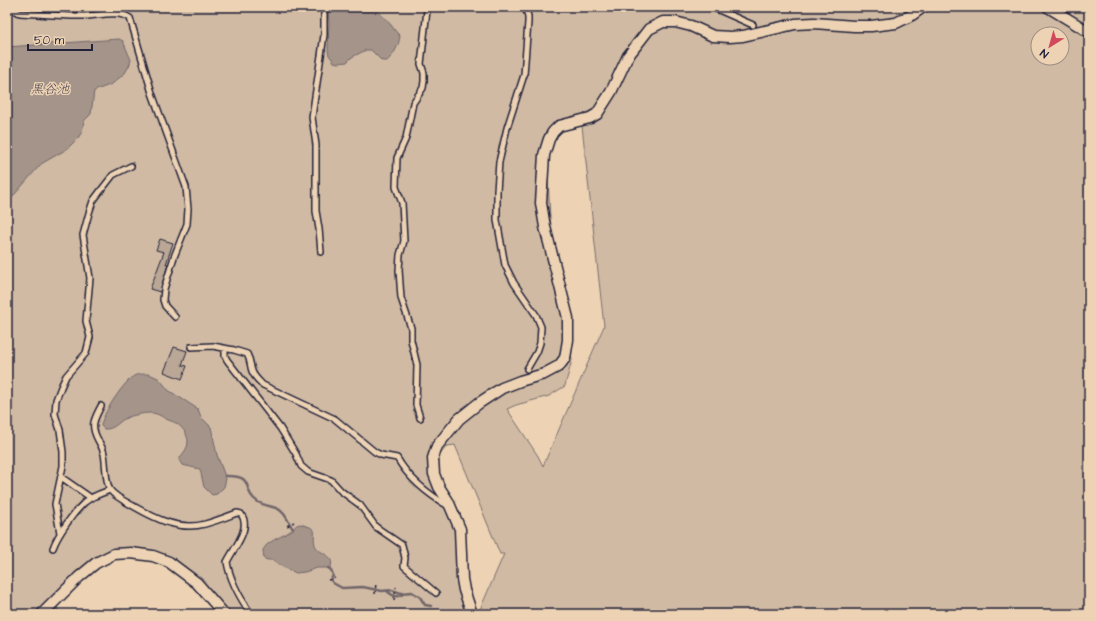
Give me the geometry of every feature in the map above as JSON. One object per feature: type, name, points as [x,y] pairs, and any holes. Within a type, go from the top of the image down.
[{"type":"street","points":[[472,614],[462,579],[460,529],[434,474],[433,458],[438,446],[459,419],[479,402],[502,388],[544,374],[559,366],[565,358],[568,340],[568,318],[545,227],[541,203],[544,156],[549,139],[559,126],[590,118],[596,114],[611,92],[628,56],[649,29],[663,22],[674,22],[690,26],[713,36],[730,37],[743,36],[794,24],[814,23],[871,26],[896,23],[912,15],[923,7]]},
{"type":"street","points":[[1048,7],[1089,32]]},
{"type":"street","points":[[42,614],[96,563],[114,554],[132,553],[153,556],[169,562],[196,583],[224,614]]},
{"type":"lane","points":[[12,7],[15,11],[20,13],[80,16],[116,14],[126,15],[130,18],[152,93],[186,187],[188,209],[187,224],[174,257],[164,289],[163,300],[165,306],[175,317]]},
{"type":"lane","points":[[321,252],[316,211],[316,145],[312,117],[324,34],[324,7]]},
{"type":"lane","points":[[525,7],[528,22],[524,75],[507,128],[499,162],[497,220],[505,265],[511,278],[536,315],[540,327],[540,343],[533,361],[527,369]]},
{"type":"lane","points":[[712,7],[753,25]]},
{"type":"lane","points":[[420,418],[416,405],[417,365],[411,340],[412,328],[401,298],[399,270],[400,255],[404,240],[402,203],[396,187],[397,158],[406,138],[413,103],[423,88],[424,73],[422,64],[428,10]]},
{"type":"lane","points":[[60,533],[56,504],[57,489],[61,477],[63,452],[60,430],[55,414],[56,400],[66,376],[86,353],[90,336],[86,321],[90,278],[83,240],[84,228],[94,201],[113,175],[131,166]]},
{"type":"lane","points":[[191,347],[213,346],[247,354],[251,361],[251,370],[263,385],[335,420],[375,452],[381,455],[397,458],[402,467],[434,498],[450,507]]},
{"type":"lane","points":[[226,349],[227,360],[280,428],[296,454],[301,466],[308,472],[331,480],[341,491],[360,505],[376,527],[402,545],[405,558],[404,566],[436,593]]},
{"type":"lane","points":[[101,406],[93,422],[93,429],[104,452],[110,490],[118,497],[150,515],[167,522],[181,525],[192,526],[204,524],[237,513],[241,514],[245,520],[244,526],[240,538],[227,562],[235,589],[251,614]]},
{"type":"lane","points":[[61,477],[91,498]]},
{"type":"lane","points":[[53,548],[60,533],[85,502],[110,490]]},
{"type":"path","points":[[287,526],[294,522]]},
{"type":"path","points":[[328,580],[335,578]]},
{"type":"path","points":[[375,594],[376,582]]},
{"type":"path","points":[[394,600],[396,587]]},
{"type":"shaded area","points":[[7,7],[1089,7],[1089,614],[478,614],[504,554],[500,554],[455,445],[447,446],[438,457],[439,480],[465,532],[466,579],[477,614],[221,614],[175,563],[122,550],[55,599],[59,614],[7,614]],"holes":[[[581,117],[604,326],[543,466],[507,409],[549,396],[565,386],[572,360],[550,218],[547,155],[558,134]]]},
{"type":"water","points":[[328,7],[375,7],[400,36],[392,56],[387,61],[382,61],[371,50],[366,50],[352,57],[347,62],[334,62],[329,55],[328,50]]},
{"type":"water","name":"黒谷池","points":[[119,39],[123,41],[131,60],[125,73],[112,84],[94,91],[91,114],[84,121],[82,132],[78,138],[67,149],[41,164],[7,201],[7,47]]},
{"type":"water","points":[[149,374],[158,378],[168,390],[198,409],[201,417],[211,427],[217,455],[226,479],[224,487],[217,494],[212,495],[204,487],[200,469],[182,465],[179,460],[187,447],[188,439],[182,428],[175,423],[157,414],[148,413],[126,418],[111,428],[104,429],[101,426],[109,406],[126,383],[136,375]]},
{"type":"water","points":[[300,524],[314,530],[315,545],[332,560],[331,567],[317,568],[296,573],[281,566],[273,560],[264,559],[263,550],[268,544]]},
{"type":"building","points":[[160,239],[173,243],[166,264],[168,264],[160,292],[150,289],[164,252],[156,250]]},
{"type":"building","points":[[174,347],[187,351],[182,365],[187,366],[182,379],[164,372]]},
{"type":"waterway","points":[[225,476],[235,476],[245,481],[253,497],[260,503],[279,509],[284,514],[293,529]]},
{"type":"waterway","points":[[328,568],[331,570],[333,575],[331,580],[333,583],[342,588],[363,587],[382,591],[392,590],[401,593],[412,592],[420,597],[425,605],[431,606]]},
{"type":"waterway","points":[[387,591],[396,596],[400,596],[405,593]]}]
